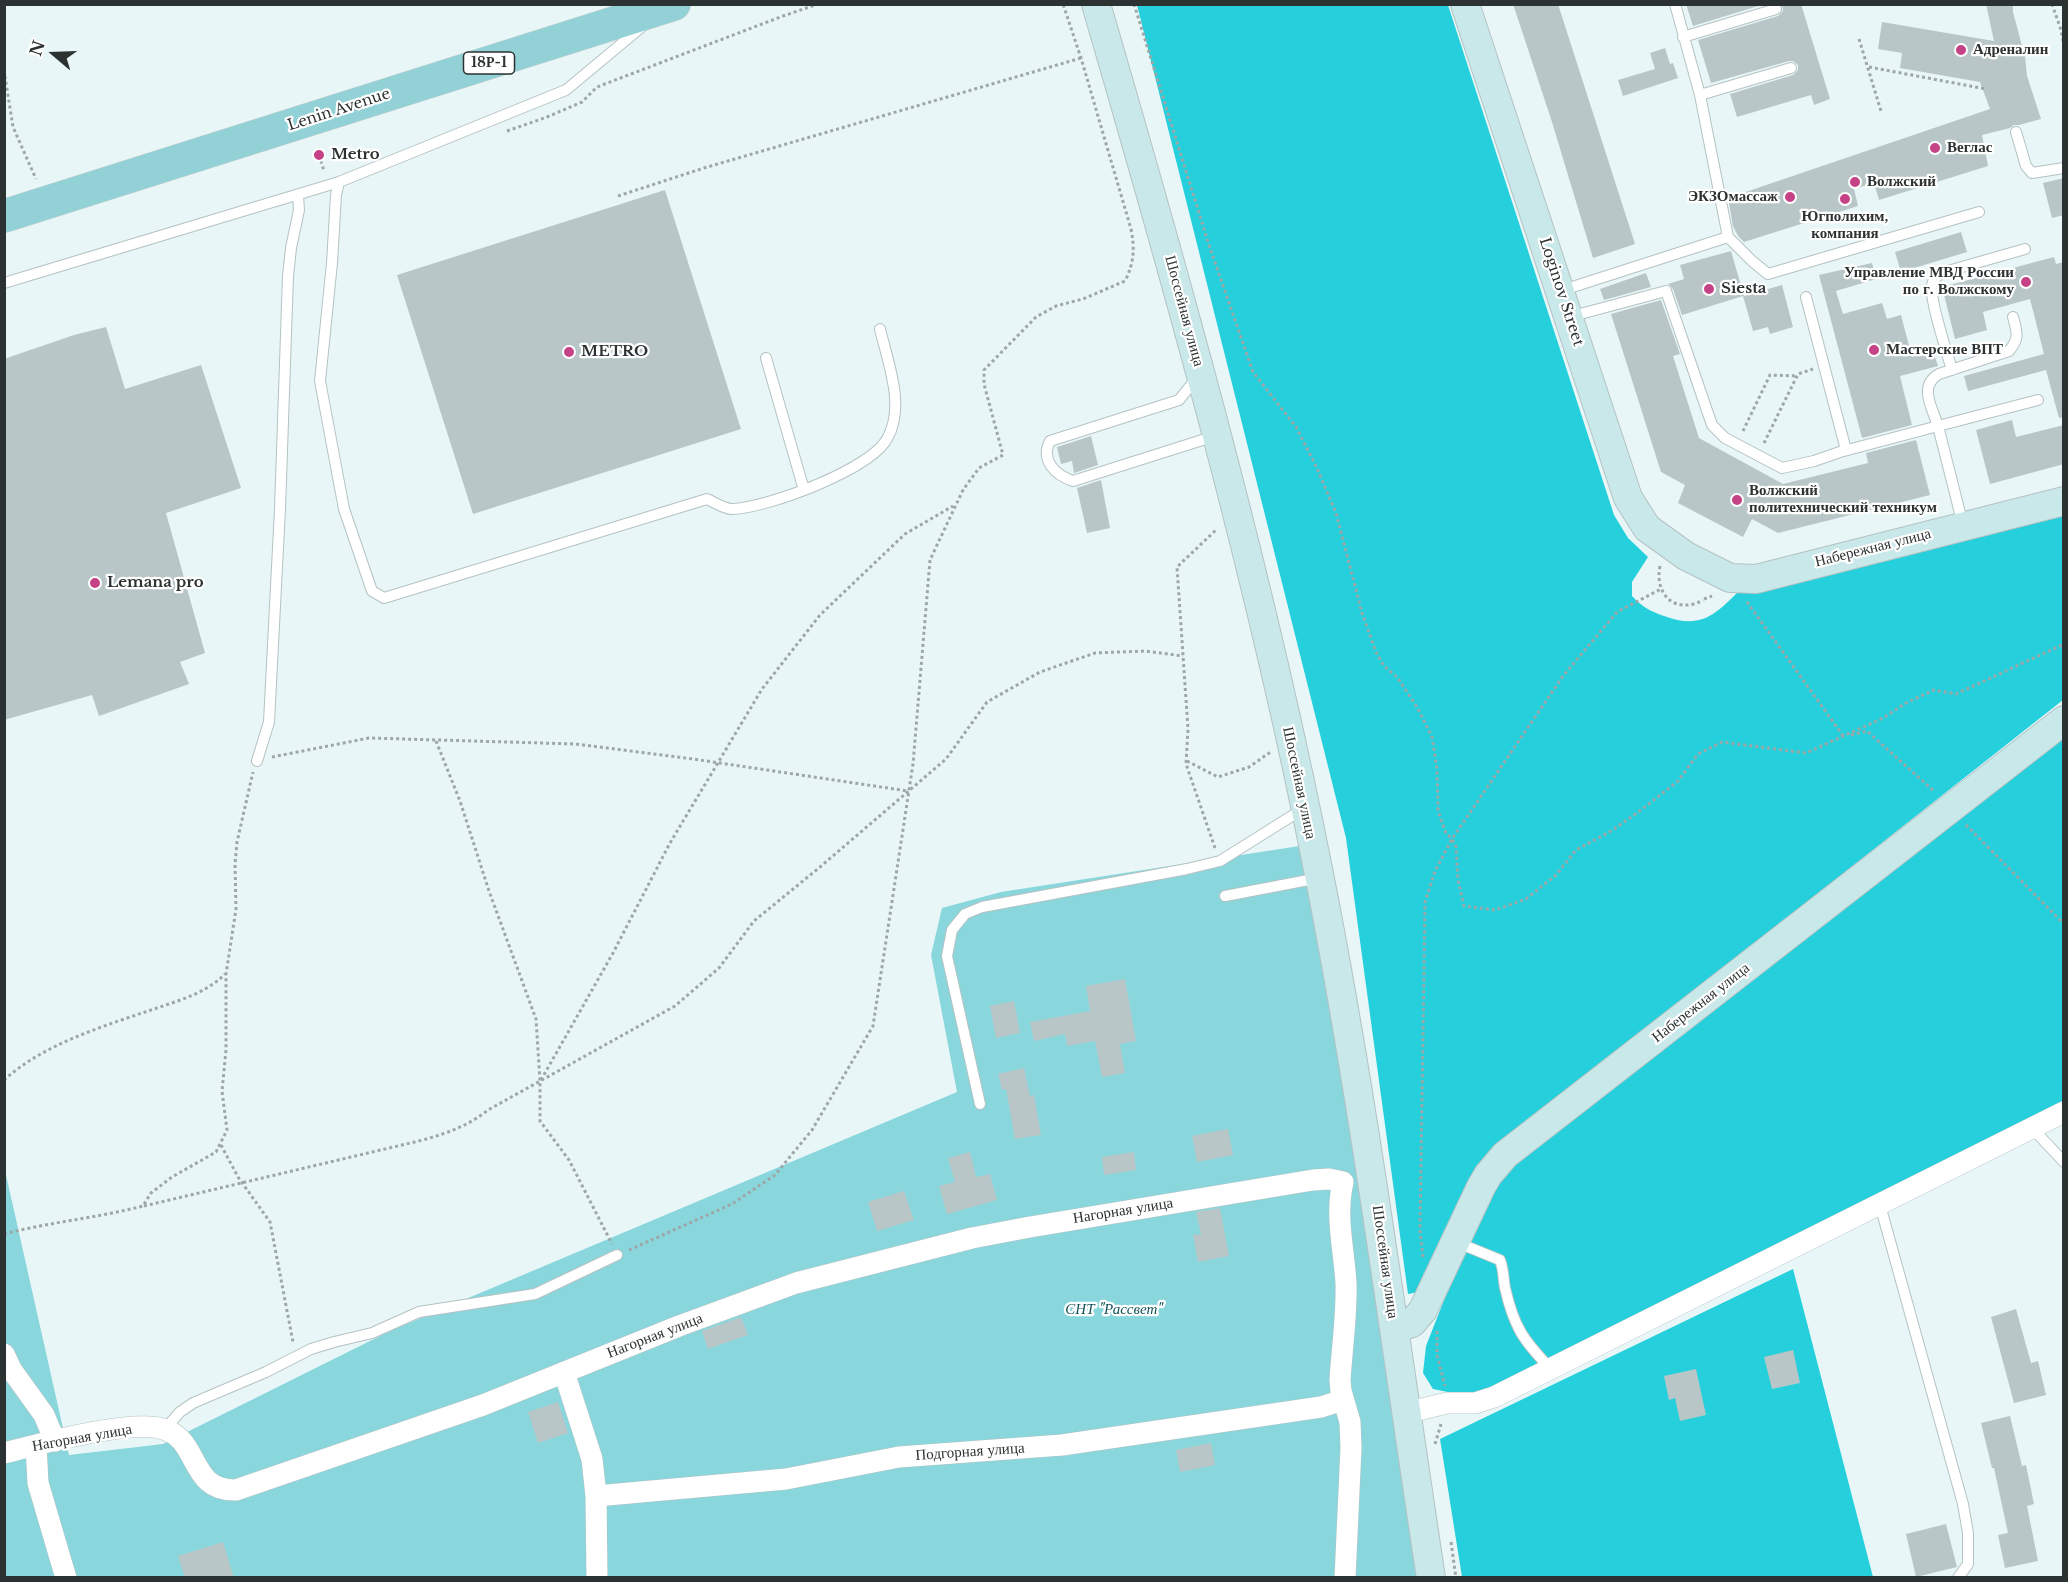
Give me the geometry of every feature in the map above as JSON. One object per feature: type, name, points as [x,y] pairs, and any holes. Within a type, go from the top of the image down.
[{"type":"main road","name":"Lenin Avenue","points":[[4,216],[670,6]]},
{"type":"street","name":"Шоссейная улица","points":[[1096,4],[1200,366],[1305,808],[1372,1175],[1405,1413],[1431,1578]]},
{"type":"street","name":"Loginov Street","points":[[1469,6],[1628,498],[1647,528],[1673,560]]},
{"type":"street","name":"Набережная улица","points":[[1673,560],[1730,578],[1756,579],[2064,501]]},
{"type":"street","name":"Набережная улица","points":[[1394,1329],[1412,1323],[1418,1318],[1481,1187],[1505,1155],[2064,720]]},
{"type":"street","points":[[1405,1413],[1447,1402],[1475,1403],[1494,1397],[2064,1112]]},
{"type":"street","name":"Нагорная улица","points":[[4,1453],[123,1428],[155,1427],[165,1429],[184,1443],[204,1478],[210,1484],[226,1490],[237,1490],[483,1405],[679,1326],[796,1283],[972,1238],[1030,1227],[1313,1180],[1329,1179],[1343,1182],[1372,1175]]},
{"type":"street","points":[[1343,1182],[1339,1216],[1346,1287],[1340,1380],[1350,1422],[1351,1448],[1345,1578]]},
{"type":"street","points":[[4,1354],[11,1369],[47,1422],[38,1483],[66,1578]]},
{"type":"street","points":[[564,1372],[592,1459],[596,1496],[597,1578]]},
{"type":"street","name":"Подгорная улица","points":[[596,1496],[786,1479],[899,1457],[1062,1445],[1321,1407],[1343,1400]]},
{"type":"lane","points":[[1675,4],[1700,95],[1728,237],[1768,274],[1979,212]]},
{"type":"lane","points":[[4,283],[339,182],[566,90],[670,6]]},
{"type":"lane","points":[[1683,37],[1776,9]]},
{"type":"lane","points":[[1700,95],[1791,68]]},
{"type":"lane","points":[[2016,132],[2026,166],[2032,173],[2064,168]]},
{"type":"lane","points":[[339,182],[320,381],[344,509],[372,591],[384,598],[706,499],[730,509],[756,504],[804,490],[863,462],[880,449],[888,439],[893,425],[896,400],[880,329]]},
{"type":"lane","points":[[257,761],[269,722],[280,509],[288,276],[299,210],[298,196]]},
{"type":"lane","points":[[1565,304],[1728,237]]},
{"type":"lane","points":[[1952,370],[1934,300],[1932,287],[1934,278],[1941,273],[2025,249]]},
{"type":"lane","points":[[1565,304],[1666,291],[1712,425],[1725,438],[1782,468],[2038,400]]},
{"type":"lane","points":[[1806,297],[1846,450]]},
{"type":"lane","points":[[1963,525],[1927,392],[1927,384],[1939,374],[2008,351],[2016,343],[2017,333],[2013,317]]},
{"type":"lane","points":[[766,358],[804,490]]},
{"type":"lane","points":[[1200,366],[1191,385],[1179,400],[1050,441],[1046,448],[1050,466],[1064,478],[1073,481],[1215,436]]},
{"type":"lane","points":[[980,1104],[947,956],[952,930],[965,914],[982,907],[1154,876],[1220,861],[1305,808]]},
{"type":"lane","points":[[1225,896],[1319,878]]},
{"type":"lane","points":[[2032,1128],[2064,1162]]},
{"type":"lane","points":[[1881,1205],[1963,1504],[1968,1533],[1968,1564],[1958,1578]]},
{"type":"lane","points":[[1455,1242],[1500,1260],[1504,1272],[1504,1285],[1517,1329],[1529,1347],[1550,1368]]},
{"type":"lane","points":[[165,1429],[180,1412],[193,1403],[334,1342],[372,1333],[419,1312],[536,1294],[617,1255]]},
{"type":"path","points":[[436,741],[460,801],[489,891],[536,1019],[540,1121],[569,1161],[617,1255],[732,1204],[775,1175],[812,1130],[873,1026],[913,764],[930,560],[955,504],[979,468],[1003,455],[984,384],[984,370],[1036,317],[1056,306],[1083,299],[1125,281],[1132,268],[1135,247],[1131,229],[1064,4]]},
{"type":"path","points":[[1134,4],[1209,245],[1253,372],[1296,427],[1316,466],[1336,513],[1362,613],[1376,652],[1384,666],[1397,676],[1418,707],[1432,736],[1437,769],[1438,811],[1446,833],[1456,847],[1458,880],[1464,906],[1495,910],[1526,899],[1557,875],[1576,850],[1611,831],[1641,810],[1678,781],[1698,754],[1722,742],[1806,753],[1843,737],[1934,690],[1956,694],[2064,644]]},
{"type":"path","points":[[2052,4],[2064,46]]},
{"type":"path","points":[[1859,39],[1881,111]]},
{"type":"path","points":[[618,196],[704,168],[1081,58]]},
{"type":"path","points":[[1869,68],[1986,90]]},
{"type":"path","points":[[4,70],[13,127],[47,203]]},
{"type":"path","points":[[1758,455],[1798,374],[1824,366]]},
{"type":"path","points":[[1737,444],[1770,375],[1797,376]]},
{"type":"path","points":[[540,1081],[613,953],[670,843],[762,689],[820,615],[905,534],[955,504]]},
{"type":"path","points":[[1220,861],[1186,760],[1188,729],[1177,567],[1236,512]]},
{"type":"path","points":[[1673,560],[1658,576],[1661,589],[1669,600],[1677,604],[1696,604],[1705,599],[1712,589]]},
{"type":"path","points":[[1435,1445],[1447,1402],[1447,1390],[1437,1355],[1437,1321],[1422,1251],[1420,1230],[1425,902],[1435,871],[1452,839],[1570,668],[1617,612],[1661,589]]},
{"type":"path","points":[[1744,598],[1843,737]]},
{"type":"path","points":[[4,1234],[33,1226],[108,1215],[244,1183],[450,1132],[472,1122],[488,1110],[675,1006],[719,968],[754,921],[946,759],[987,702],[1040,672],[1095,652],[1145,651],[1184,656]]},
{"type":"path","points":[[1843,737],[1867,731],[1923,780],[2064,924]]},
{"type":"path","points":[[143,1206],[151,1194],[172,1177],[216,1152],[227,1130],[222,1091],[226,1050],[226,974],[236,909],[237,842],[245,802],[257,761],[369,738],[576,744],[908,791]]},
{"type":"path","points":[[1186,760],[1218,777],[1249,767],[1290,738]]},
{"type":"path","points":[[4,1080],[32,1058],[76,1038],[198,994],[226,974]]},
{"type":"path","points":[[221,1144],[238,1177],[270,1222],[296,1357]]},
{"type":"path","points":[[1449,1533],[1456,1578]]},
{"type":"green space","name":"СНТ \"Рассвет\"","points":[[1306,845],[1427,1577],[5,1577],[4,1166],[69,1455],[163,1444],[390,1331],[957,1092],[931,955],[942,908],[1001,892]]},
{"type":"shaded area","points":[[1137,5],[1448,5],[1614,515],[1628,538],[1648,557],[1632,582],[1632,596],[1650,610],[1677,620],[1699,620],[1716,612],[1742,588],[2063,511],[2063,700],[1495,1148],[1425,1291],[1408,1294],[1346,838]]},
{"type":"shaded area","points":[[2063,736],[2063,1104],[1494,1386],[1467,1396],[1433,1389],[1423,1373],[1426,1346],[1477,1216],[1501,1173]]},
{"type":"shaded area","points":[[1793,1269],[1873,1577],[1462,1577],[1440,1439]]},
{"type":"building","points":[[1513,4],[1558,4],[1635,244],[1593,258]]},
{"type":"building","points":[[1686,4],[1765,4],[1693,26]]},
{"type":"building","points":[[1782,4],[1801,4],[1830,99],[1814,105],[1811,95],[1737,117],[1730,94],[1793,75],[1798,70],[1798,65],[1789,61],[1711,83],[1698,40],[1778,16],[1783,11]]},
{"type":"building","points":[[1986,4],[2013,4],[2013,12],[2022,46],[2024,46],[2027,76],[2041,119],[1982,135],[1988,166],[1879,200],[1874,183],[1854,189],[1858,206],[1744,242],[1738,236],[1733,226],[1728,198],[1990,109],[1980,82],[1900,68],[1902,53],[1878,49],[1882,22],[1994,41]]},
{"type":"building","points":[[1665,48],[1678,78],[1623,96],[1618,80],[1655,69],[1650,53]]},
{"type":"building","points":[[2064,178],[2064,215],[2052,218],[2043,183]]},
{"type":"building","name":"METRO","points":[[665,190],[741,429],[473,514],[397,275]]},
{"type":"building","points":[[1961,232],[1967,252],[1901,272],[1895,252]]},
{"type":"building","name":"Siesta","points":[[1731,251],[1744,296],[1782,285],[1793,327],[1770,334],[1768,327],[1753,331],[1743,296],[1682,315],[1673,289],[1668,284],[1684,279],[1680,265]]},
{"type":"building","points":[[2054,257],[2056,264],[2064,262],[2064,417],[2059,418],[2046,370],[1968,391],[1964,376],[2044,354],[2030,299],[1983,312],[1987,330],[1955,339],[1942,287]]},
{"type":"building","name":"Мастерские ВПТ","points":[[1872,263],[1876,279],[1836,291],[1843,314],[1882,303],[1887,319],[1901,315],[1912,357],[1933,351],[1938,366],[1900,376],[1912,425],[1862,438],[1819,275]]},
{"type":"building","points":[[1646,273],[1651,287],[1604,300],[1600,289]]},
{"type":"building","points":[[1661,300],[1680,354],[1673,356],[1699,438],[1783,484],[1868,463],[1866,453],[1916,440],[1930,495],[1778,533],[1752,519],[1743,537],[1678,503],[1685,485],[1661,472],[1611,314]]},
{"type":"building","name":"Lemana pro","points":[[106,327],[125,389],[201,365],[241,488],[166,513],[205,653],[180,662],[189,684],[99,716],[92,695],[4,720],[4,359],[74,335]]},
{"type":"building","points":[[2012,420],[2016,437],[2064,425],[2064,464],[1990,484],[1976,430]]},
{"type":"building","points":[[1091,436],[1098,465],[1074,473],[1072,461],[1061,464],[1057,447]]},
{"type":"building","points":[[1101,480],[1110,528],[1087,533],[1077,488]]},
{"type":"building","points":[[1125,979],[1136,1041],[1120,1044],[1125,1073],[1102,1077],[1095,1041],[1067,1046],[1065,1034],[1034,1041],[1030,1022],[1090,1011],[1086,986]]},
{"type":"building","points":[[1014,1001],[1020,1033],[996,1038],[990,1006]]},
{"type":"building","points":[[1024,1068],[1030,1096],[1034,1095],[1041,1135],[1015,1139],[1006,1089],[1002,1090],[998,1074]]},
{"type":"building","points":[[1228,1129],[1233,1155],[1197,1162],[1192,1136]]},
{"type":"building","points":[[970,1152],[976,1177],[990,1174],[997,1200],[947,1214],[939,1186],[955,1182],[948,1158]]},
{"type":"building","points":[[1134,1152],[1136,1170],[1104,1175],[1102,1157]]},
{"type":"building","points":[[904,1191],[914,1220],[877,1231],[868,1202]]},
{"type":"building","points":[[1220,1208],[1229,1256],[1198,1262],[1193,1235],[1201,1234],[1196,1212]]},
{"type":"building","points":[[2016,1309],[2031,1363],[2038,1361],[2046,1395],[2014,1403],[1991,1317]]},
{"type":"building","points":[[741,1317],[748,1335],[708,1349],[702,1331]]},
{"type":"building","points":[[1793,1350],[1800,1383],[1772,1389],[1764,1357]]},
{"type":"building","points":[[1696,1369],[1706,1415],[1680,1421],[1675,1398],[1669,1400],[1664,1376]]},
{"type":"building","points":[[558,1402],[568,1433],[538,1443],[528,1412]]},
{"type":"building","points":[[2010,1416],[2022,1466],[2026,1465],[2034,1504],[2027,1506],[2038,1561],[2005,1568],[1998,1535],[2008,1533],[1994,1468],[1992,1468],[1981,1423]]},
{"type":"building","points":[[1211,1443],[1215,1465],[1180,1472],[1176,1450]]},
{"type":"building","points":[[1946,1524],[1957,1567],[1916,1577],[1906,1534]]},
{"type":"building","points":[[223,1542],[234,1578],[185,1578],[178,1556]]},
{"type":"place","name":"Адреналин","points":[[1961,50]]},
{"type":"place","name":"Веглас","points":[[1935,148]]},
{"type":"place","name":"Metro","points":[[319,155]]},
{"type":"place","name":"Волжский","points":[[1855,182]]},
{"type":"place","name":"ЭКЗОмассаж","points":[[1790,197]]},
{"type":"place","name":"Югполихим, компания","points":[[1845,199]]},
{"type":"place","name":"Управление МВД России по г. Волжскому","points":[[2026,282]]},
{"type":"place","name":"Siesta","points":[[1709,289]]},
{"type":"place","name":"Мастерские ВПТ","points":[[1874,350]]},
{"type":"place","name":"METRO","points":[[569,352]]},
{"type":"place","name":"Волжский политехнический техникум","points":[[1737,500]]},
{"type":"place","name":"Lemana pro","points":[[95,583]]}]
